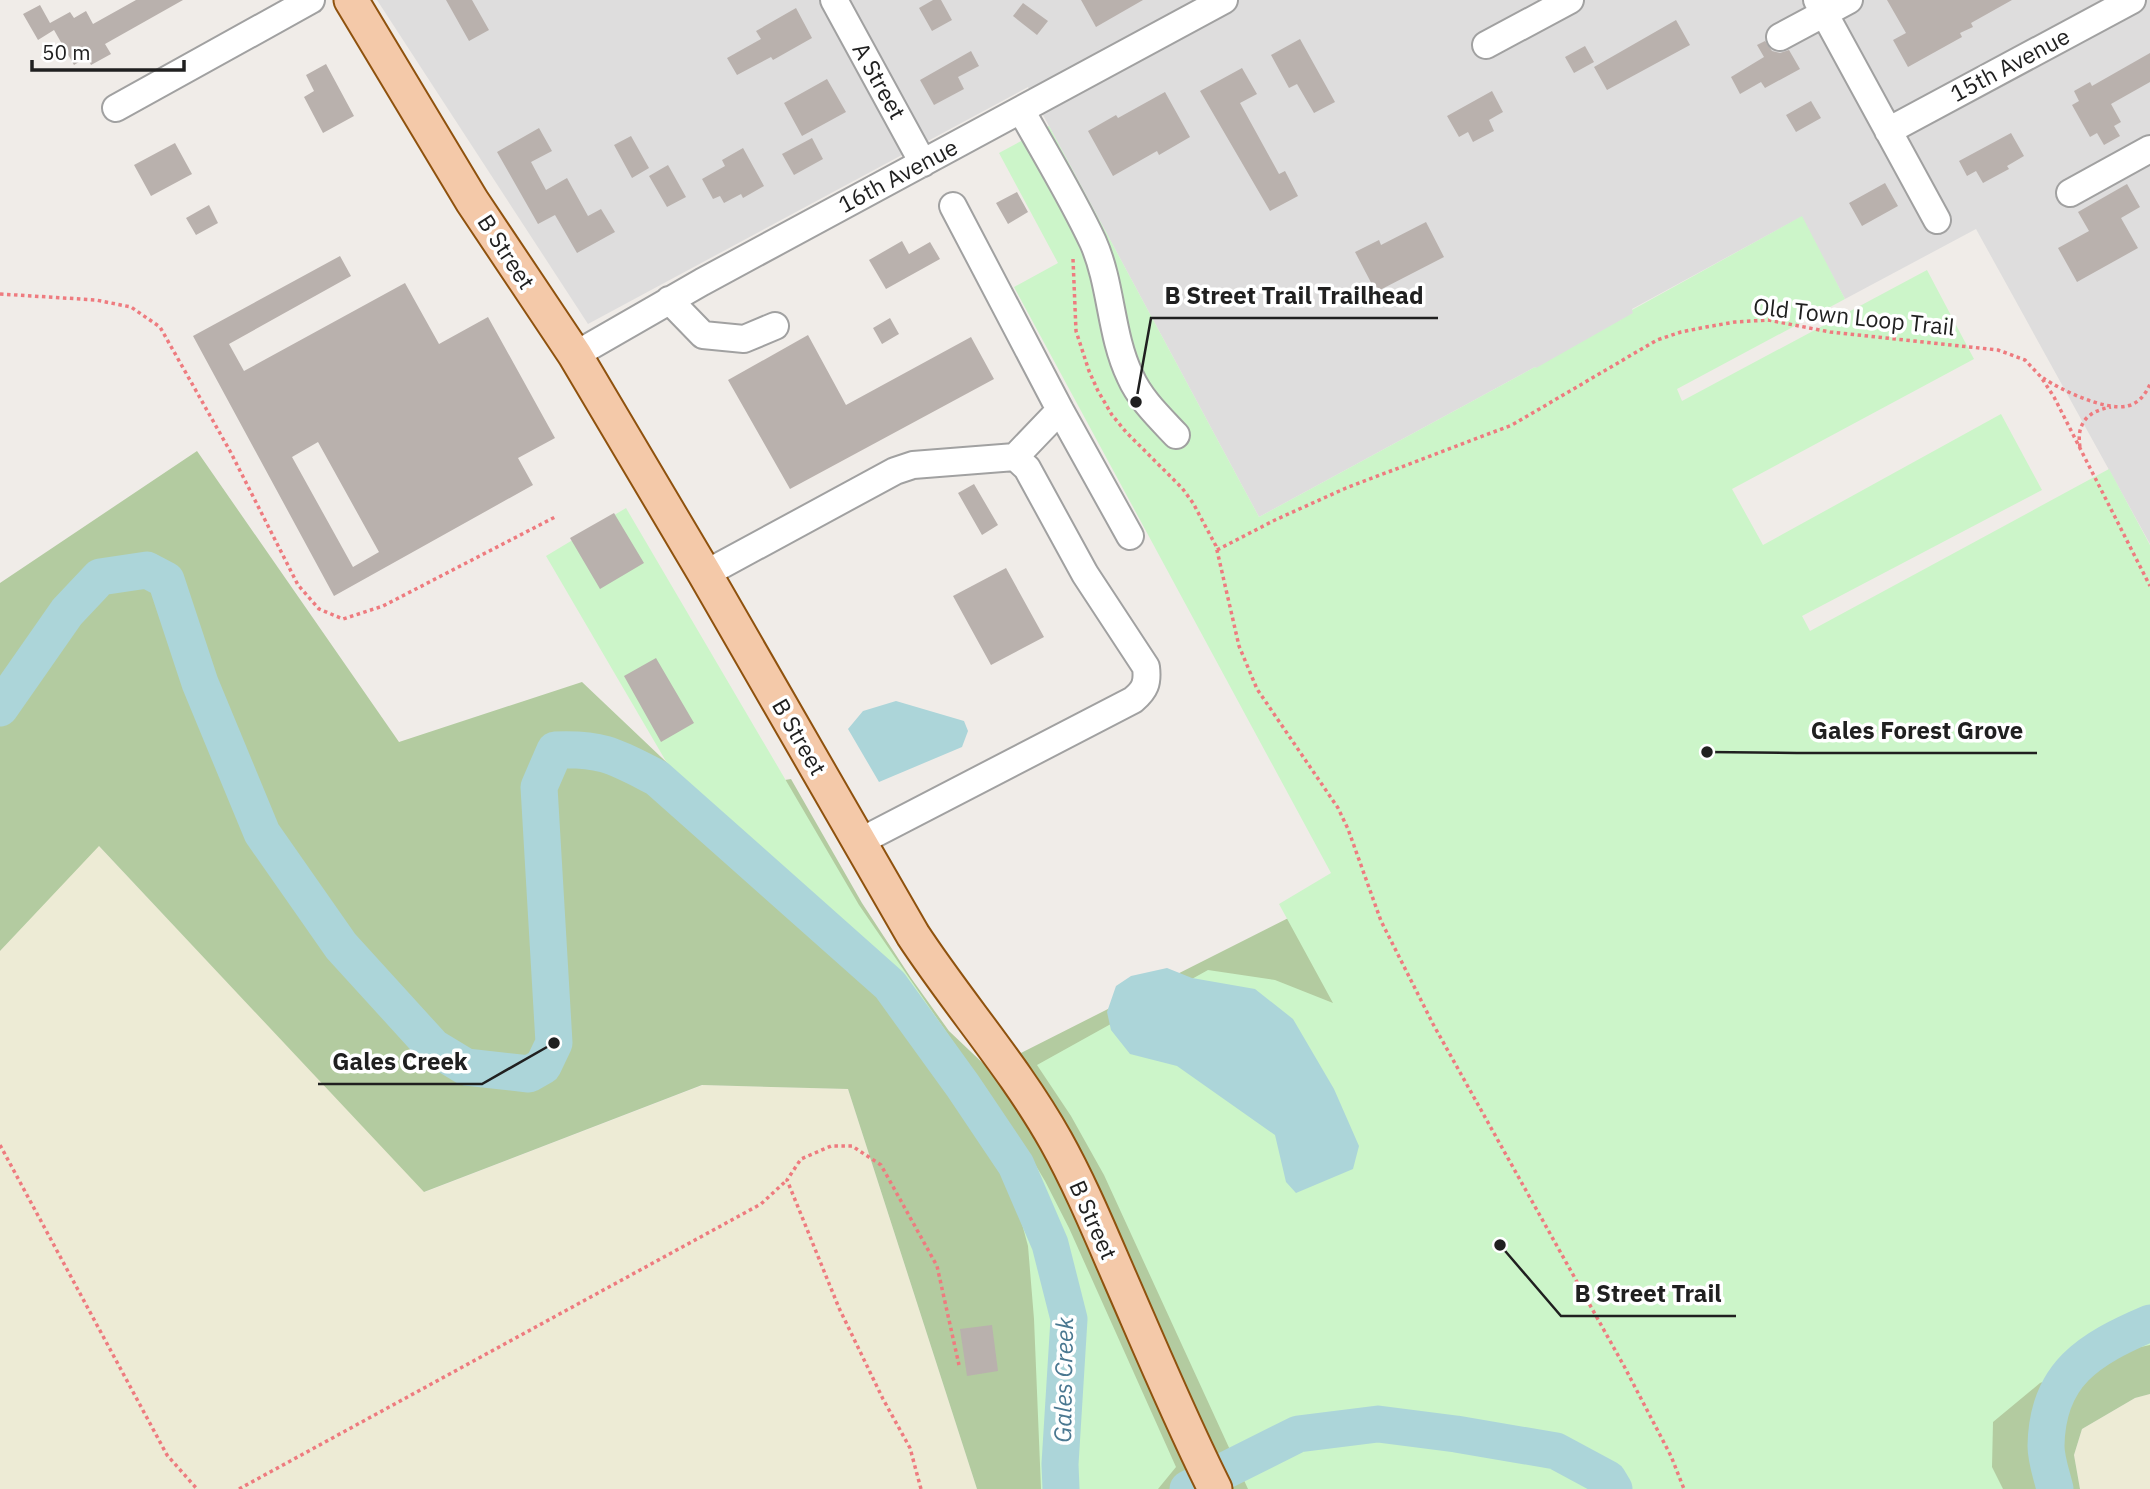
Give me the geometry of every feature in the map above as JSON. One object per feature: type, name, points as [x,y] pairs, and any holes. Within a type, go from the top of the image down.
[{"type":"main road","name":"B Street","points":[[351,0],[472,201],[575,355],[933,965],[1056,1140],[1088,1206],[1182,1422],[1215,1489]]},
{"type":"street","points":[[116,108],[312,0]]},
{"type":"street","name":"A Street","points":[[834,0],[923,163]]},
{"type":"street","name":"16th Avenue","points":[[575,355],[669,300],[1224,0]]},
{"type":"street","points":[[1486,45],[1570,0]]},
{"type":"street","points":[[1780,37],[1821,7],[1849,0]]},
{"type":"street","name":"15th Avenue","points":[[1888,131],[2132,0]]},
{"type":"street","points":[[1821,7],[1937,220]]},
{"type":"street","points":[[1021,110],[1092,241],[1108,289],[1115,333],[1130,376],[1154,412],[1176,435]]},
{"type":"street","points":[[2070,193],[2150,149]]},
{"type":"street","points":[[953,206],[1130,537]]},
{"type":"street","points":[[669,300],[703,335],[744,339],[775,326]]},
{"type":"street","points":[[705,574],[895,471],[913,464],[1015,457],[1060,410]]},
{"type":"street","points":[[859,842],[1133,700],[1144,691],[1148,679],[1146,667],[1085,574],[1027,468],[1015,457]]},
{"type":"path","points":[[0,294],[96,300],[131,307],[160,327],[230,451],[298,585],[319,609],[343,619],[383,606],[557,516]]},
{"type":"path","name":"Old Town Loop Trail","points":[[1684,1489],[1671,1456],[1624,1366],[1433,1024],[1381,920],[1338,808],[1257,689],[1239,646],[1217,550],[1346,488],[1512,425],[1635,351],[1681,332],[1735,322],[1768,320],[1830,332],[1998,351],[2025,360],[2041,377],[2150,586]]},
{"type":"path","points":[[2041,377],[2068,392],[2113,406]]},
{"type":"path","points":[[2081,453],[2079,429],[2085,419],[2104,408],[2127,406],[2138,401],[2150,384]]},
{"type":"path","points":[[0,1145],[167,1454],[197,1489]]},
{"type":"path","points":[[239,1489],[761,1204],[787,1180],[801,1159],[831,1146],[852,1146],[881,1165],[937,1266],[959,1365]]},
{"type":"path","points":[[787,1180],[839,1308],[883,1399],[911,1448],[921,1489]]},
{"type":"shaded area","points":[[377,0],[2150,0],[2150,544],[1976,229],[1845,299],[1801,217],[1632,309],[1634,313],[1536,369],[1535,367],[1259,517],[1028,87],[588,324]]},
{"type":"shaded area","points":[[98,845],[425,1192],[703,1085],[848,1089],[977,1489],[0,1489],[0,951]]},
{"type":"shaded area","points":[[2150,1394],[2150,1489],[2080,1489],[2074,1455],[2082,1429],[2135,1398]]},
{"type":"green space","points":[[1049,126],[1259,517],[1536,368],[1633,313],[1632,310],[1802,216],[1845,299],[1677,389],[1682,401],[1927,270],[1974,359],[1732,489],[1763,545],[2001,414],[2042,490],[1802,616],[1810,631],[2109,469],[2150,545],[2150,1345],[2040,1383],[1993,1422],[1992,1467],[2003,1489],[1248,1489],[1104,1175],[1071,1116],[1037,1065],[1208,970],[1275,980],[1333,1003],[1279,904],[1331,873],[1014,287],[1058,263],[999,153]]},
{"type":"green space","points":[[197,451],[399,742],[582,682],[700,794],[791,779],[862,903],[911,978],[949,1031],[989,1069],[1340,892],[1611,1489],[977,1489],[848,1089],[702,1085],[424,1192],[99,846],[0,951],[0,583]]},
{"type":"green space","points":[[626,508],[859,905],[1020,1139],[1045,1181],[1069,1228],[1176,1467],[1158,1489],[1041,1489],[1028,1246],[1006,1182],[987,1145],[949,1086],[865,982],[815,931],[719,852],[546,556]]},
{"type":"green space","points":[[2150,1246],[2150,1394],[2135,1398],[2082,1429],[2074,1455],[2080,1489],[1885,1489]]},
{"type":"water","points":[[896,701],[964,721],[968,731],[962,747],[879,782],[848,729],[863,711]]},
{"type":"water","points":[[1167,968],[1192,978],[1255,989],[1293,1019],[1334,1089],[1359,1146],[1353,1169],[1296,1193],[1286,1182],[1275,1135],[1177,1066],[1130,1054],[1111,1030],[1107,1012],[1116,986],[1131,976]]},
{"type":"building","points":[[136,0],[183,0],[105,44],[111,54],[91,65],[87,57],[74,65],[54,30],[38,40],[23,14],[40,5],[50,23],[70,12],[74,18],[86,11],[93,24]]},
{"type":"building","points":[[446,0],[472,0],[489,30],[469,41]]},
{"type":"building","points":[[933,0],[941,0],[952,20],[932,31],[919,8]]},
{"type":"building","points":[[1081,0],[1143,0],[1096,27]]},
{"type":"building","points":[[1887,0],[2012,0],[1971,23],[1973,27],[1960,33],[1962,37],[1908,67],[1893,40],[1906,33]]},
{"type":"building","points":[[1023,3],[1048,21],[1037,35],[1013,16]]},
{"type":"building","points":[[796,8],[812,38],[773,60],[771,57],[737,75],[727,58],[761,39],[756,31]]},
{"type":"building","points":[[1676,20],[1690,45],[1607,90],[1594,67]]},
{"type":"building","points":[[1300,39],[1335,102],[1314,113],[1297,84],[1289,88],[1271,55]]},
{"type":"building","points":[[1765,41],[1772,51],[1780,53],[1789,50],[1800,69],[1765,88],[1761,82],[1740,94],[1731,77],[1764,57],[1757,45]]},
{"type":"building","points":[[1585,46],[1594,62],[1574,73],[1565,57]]},
{"type":"building","points":[[971,51],[979,66],[958,77],[964,89],[934,105],[920,80]]},
{"type":"building","points":[[2150,53],[2150,82],[2111,104],[2121,122],[2114,126],[2120,136],[2104,145],[2097,133],[2090,137],[2072,105],[2079,101],[2074,91],[2090,82],[2092,86]]},
{"type":"building","points":[[326,64],[354,116],[323,133],[304,97],[314,91],[306,75]]},
{"type":"building","points":[[1242,68],[1257,94],[1240,103],[1279,174],[1285,171],[1298,196],[1270,211],[1200,91]]},
{"type":"building","points":[[827,79],[846,112],[802,136],[784,103]]},
{"type":"building","points":[[1492,91],[1503,112],[1489,120],[1494,131],[1473,142],[1468,132],[1459,137],[1447,116]]},
{"type":"building","points":[[1165,92],[1190,137],[1159,155],[1157,151],[1113,176],[1088,131]]},
{"type":"building","points":[[1811,101],[1821,118],[1796,132],[1786,115]]},
{"type":"building","points":[[539,128],[552,151],[531,162],[546,190],[567,178],[588,216],[601,209],[615,232],[577,253],[555,215],[538,224],[497,152]]},
{"type":"building","points":[[2011,133],[2024,156],[2007,166],[2009,169],[1983,183],[1976,171],[1967,176],[1959,161]]},
{"type":"building","points":[[631,136],[649,168],[632,178],[614,145]]},
{"type":"building","points":[[812,138],[823,159],[794,175],[782,154]]},
{"type":"building","points":[[175,143],[192,174],[151,196],[134,165]]},
{"type":"building","points":[[743,148],[764,186],[743,198],[741,194],[724,203],[720,196],[713,199],[702,179],[725,166],[722,160]]},
{"type":"building","points":[[668,165],[686,197],[667,207],[649,176]]},
{"type":"building","points":[[1885,183],[1898,206],[1862,226],[1849,203]]},
{"type":"building","points":[[2127,184],[2140,207],[2121,218],[2138,248],[2077,282],[2058,248],[2089,231],[2078,212]]},
{"type":"building","points":[[1017,192],[1028,212],[1008,224],[996,203]]},
{"type":"building","points":[[209,205],[218,223],[196,235],[186,218]]},
{"type":"building","points":[[1426,222],[1444,257],[1376,292],[1355,252],[1379,240],[1381,245]]},
{"type":"building","points":[[902,241],[909,254],[930,242],[940,259],[886,289],[869,260]]},
{"type":"building","points":[[340,256],[351,276],[229,344],[244,371],[405,283],[439,344],[488,317],[555,438],[518,458],[533,485],[334,596],[193,336]],"holes":[[[318,442],[379,552],[353,567],[292,457]]]},
{"type":"building","points":[[890,318],[899,334],[882,344],[873,328]]},
{"type":"building","points":[[808,335],[846,405],[971,337],[994,379],[790,489],[728,380]]},
{"type":"building","points":[[974,484],[998,525],[982,535],[958,493]]},
{"type":"building","points":[[614,513],[644,563],[600,589],[570,538]]},
{"type":"building","points":[[1006,568],[1044,637],[991,665],[953,596]]},
{"type":"building","points":[[656,658],[694,723],[661,742],[624,676]]},
{"type":"building","points":[[992,1325],[998,1371],[967,1376],[960,1329]]},
{"type":"waterway","name":"Gales Creek","points":[[0,708],[67,612],[100,577],[147,570],[166,580],[200,683],[262,833],[341,946],[433,1047],[466,1067],[529,1074],[543,1066],[554,1043],[539,787],[555,750],[609,755],[657,778],[890,985],[1016,1165],[1050,1244],[1069,1319],[1060,1464],[1061,1489]]},
{"type":"waterway","name":"Gales Creek","points":[[2055,1489],[2046,1446],[2048,1421],[2063,1382],[2091,1354],[2150,1323]]},
{"type":"waterway","name":"Gales Creek","points":[[1188,1489],[1298,1434],[1378,1424],[1556,1451],[1608,1479],[1614,1489]]},
{"type":"place","name":"B Street Trail Trailhead","points":[[1136,402]]},
{"type":"place","name":"Gales Forest Grove","points":[[1707,752]]},
{"type":"place","name":"Gales Creek","points":[[554,1043]]},
{"type":"place","name":"B Street Trail","points":[[1500,1245]]}]
